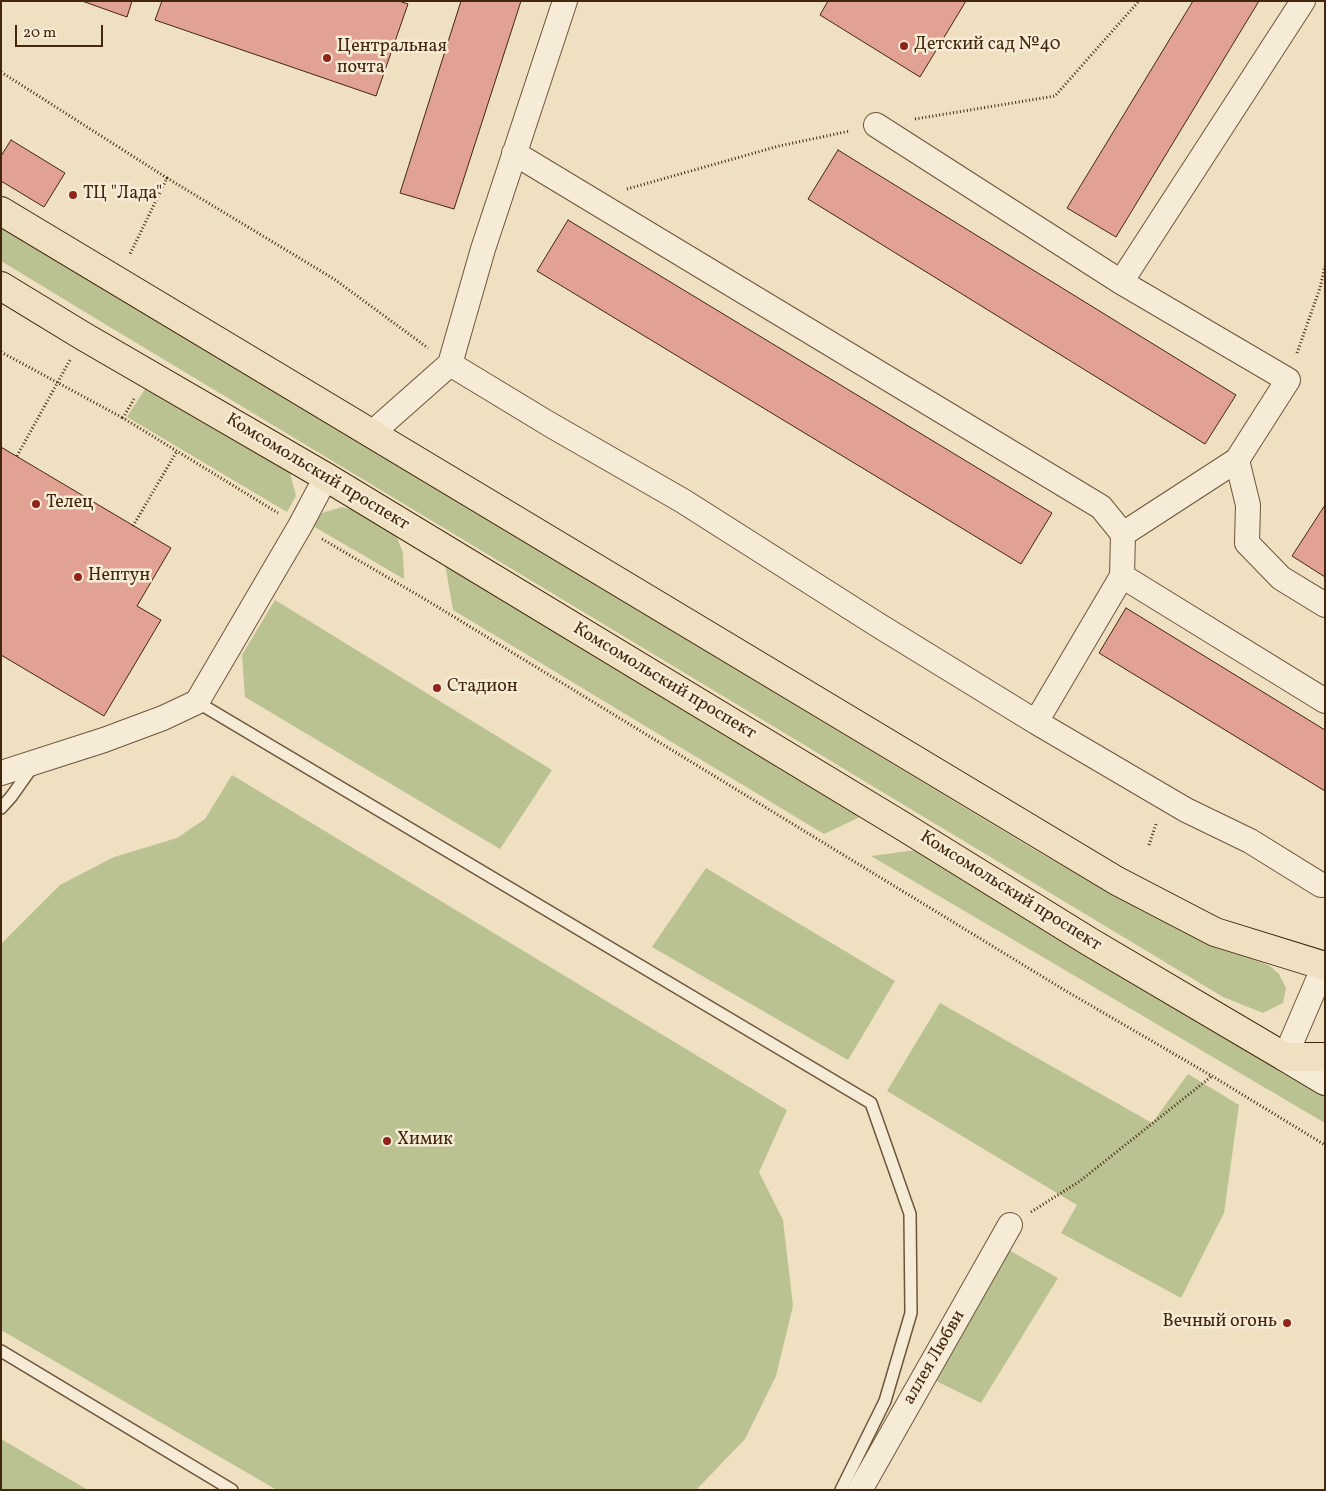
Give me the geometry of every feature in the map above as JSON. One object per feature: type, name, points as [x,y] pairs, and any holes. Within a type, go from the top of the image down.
[{"type":"main road","points":[[1,212],[1117,882],[1214,932],[1324,966]]},
{"type":"main road","name":"Комсомольский проспект","points":[[1,286],[326,478],[901,824],[1090,942],[1325,1081]]},
{"type":"main road","points":[[1285,1058],[1325,1057]]},
{"type":"street","points":[[372,433],[450,364],[483,248],[565,1]]},
{"type":"street","points":[[1121,282],[1303,1]]},
{"type":"street","points":[[876,125],[1121,282],[1288,380],[1237,460],[1123,534]]},
{"type":"street","points":[[514,153],[1101,507],[1123,534],[1122,576],[1036,722]]},
{"type":"street","points":[[450,364],[549,424],[683,501],[878,625],[1036,722],[1186,810],[1250,841],[1321,885]]},
{"type":"street","points":[[1237,460],[1248,505],[1247,543],[1281,578],[1325,605]]},
{"type":"street","points":[[1,773],[113,737],[164,718],[197,702],[326,478]]},
{"type":"street","points":[[1122,576],[1325,701]]},
{"type":"street","points":[[1285,1058],[1324,966]]},
{"type":"street","name":"аллея Любви","points":[[860,1490],[1010,1225]]},
{"type":"lane","points":[[197,702],[871,1103],[910,1214],[911,1312],[885,1401],[841,1490]]},
{"type":"lane","points":[[1,808],[36,761]]},
{"type":"lane","points":[[1,1351],[232,1490]]},
{"type":"path","points":[[1,72],[167,178],[334,279],[450,364]]},
{"type":"path","points":[[127,262],[167,178]]},
{"type":"path","points":[[1288,380],[1320,288],[1325,266]]},
{"type":"path","points":[[1,352],[123,418],[300,526],[428,601],[1066,991],[1212,1076],[1325,1145]]},
{"type":"path","points":[[17,456],[70,359]]},
{"type":"path","points":[[123,418],[136,397]]},
{"type":"path","points":[[133,526],[177,451]]},
{"type":"path","points":[[1010,1225],[1080,1181],[1212,1076]]},
{"type":"green space","points":[[1,226],[1040,853],[1170,925],[1270,966],[1279,974],[1286,988],[1283,1003],[1263,1013],[1223,997],[90,315],[1,261]]},
{"type":"green space","points":[[147,386],[290,473],[296,496],[287,512],[127,417]]},
{"type":"green space","points":[[342,507],[356,511],[396,535],[403,553],[404,579],[313,526],[322,513]]},
{"type":"green space","points":[[445,564],[860,817],[824,834],[453,610]]},
{"type":"green space","points":[[275,600],[552,770],[500,849],[245,697],[242,655]]},
{"type":"green space","name":"Химик","points":[[232,775],[787,1110],[759,1172],[783,1220],[793,1306],[776,1376],[745,1439],[696,1490],[277,1490],[1,1330],[1,944],[60,885],[114,857],[177,838],[205,819]]},
{"type":"green space","points":[[916,850],[1325,1097],[1325,1123],[871,856]]},
{"type":"green space","points":[[706,868],[895,981],[848,1060],[652,947]]},
{"type":"green space","points":[[940,1003],[1152,1123],[1188,1074],[1239,1105],[1224,1213],[1181,1298],[1061,1233],[1077,1205],[887,1091]]},
{"type":"green space","points":[[1007,1249],[1058,1278],[981,1403],[930,1378]]},
{"type":"green space","points":[[1,1439],[88,1490],[1,1490]]},
{"type":"building","points":[[82,1],[132,1],[127,17]]},
{"type":"building","name":"Центральная почта","points":[[162,1],[399,1],[408,4],[376,96],[155,20]]},
{"type":"building","points":[[461,1],[521,1],[454,209],[400,193]]},
{"type":"building","name":"Детский сад №40","points":[[828,1],[966,1],[920,77],[820,15]]},
{"type":"building","points":[[1193,1],[1259,1],[1116,237],[1067,208]]},
{"type":"building","points":[[11,140],[65,173],[44,207],[1,181],[1,156]]},
{"type":"building","points":[[838,150],[1236,395],[1205,444],[808,199]]},
{"type":"building","points":[[568,220],[1052,513],[1021,564],[537,271]]},
{"type":"building","name":"Нептун","points":[[1,447],[171,548],[137,606],[161,620],[104,716],[1,655]]},
{"type":"building","points":[[1325,505],[1325,577],[1292,556]]},
{"type":"building","points":[[1126,608],[1325,730],[1325,791],[1099,653]]},
{"type":"place","name":"Детский сад №40","points":[[904,46]]},
{"type":"place","name":"Центральная почта","points":[[327,58]]},
{"type":"place","name":"ТЦ \"Лада\"","points":[[73,195]]},
{"type":"place","name":"Телец","points":[[36,504]]},
{"type":"place","name":"Нептун","points":[[78,577]]},
{"type":"place","name":"Стадион","points":[[437,688]]},
{"type":"place","name":"Химик","points":[[387,1141]]},
{"type":"place","name":"Вечный огонь","points":[[1287,1323]]}]
